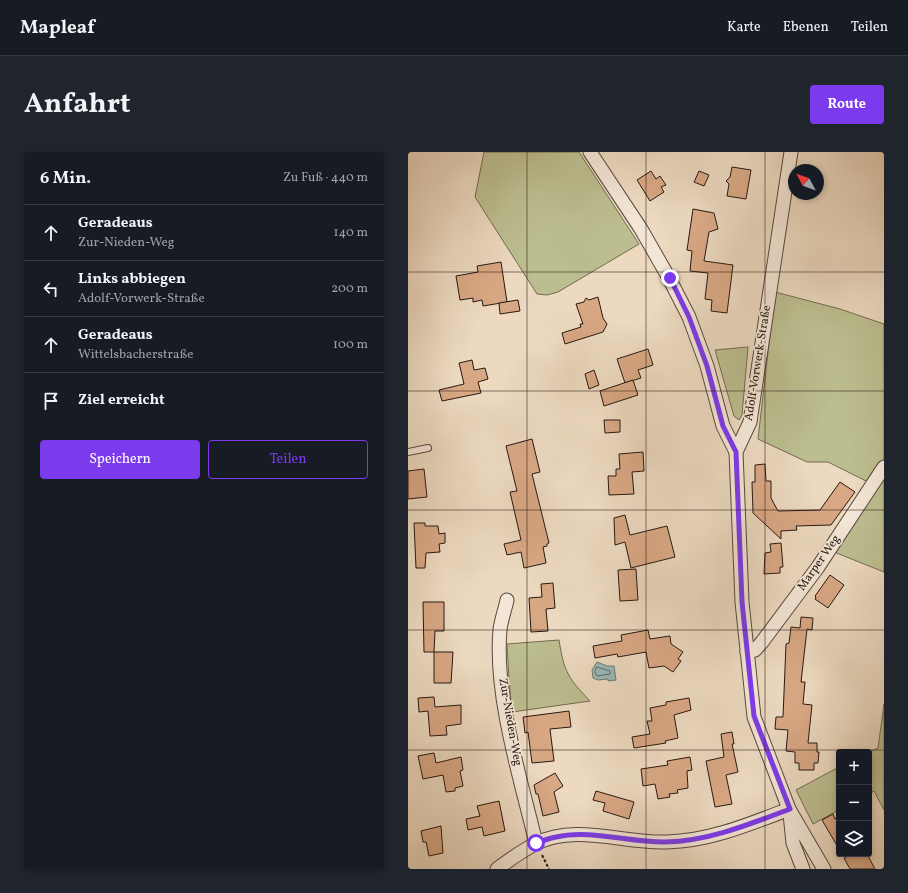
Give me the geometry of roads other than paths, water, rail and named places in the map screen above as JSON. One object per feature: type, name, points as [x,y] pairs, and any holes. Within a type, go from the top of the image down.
[{"type":"street","points":[[590,152],[641,229],[670,278],[686,310],[707,366],[723,426],[736,452]]},
{"type":"street","name":"Adolf-Vorwerk-Straße","points":[[791,152],[750,422],[736,452],[742,602],[754,716],[790,809],[824,869]]},
{"type":"street","name":"Marper Weg","points":[[748,652],[755,650],[762,642],[818,567],[884,467]]},
{"type":"street","name":"Zur-Nieden-Weg","points":[[507,600],[500,630],[500,656],[504,696],[512,742],[536,843]]},
{"type":"street","points":[[497,869],[536,843],[557,837],[580,835],[639,841],[667,842],[692,840],[737,829],[790,809],[793,843],[803,869]]},
{"type":"lane","points":[[408,452],[428,448]]},
{"type":"water","points":[[597,662],[607,666],[614,666],[616,680],[608,681],[608,679],[598,680],[593,678],[592,670]]}]
